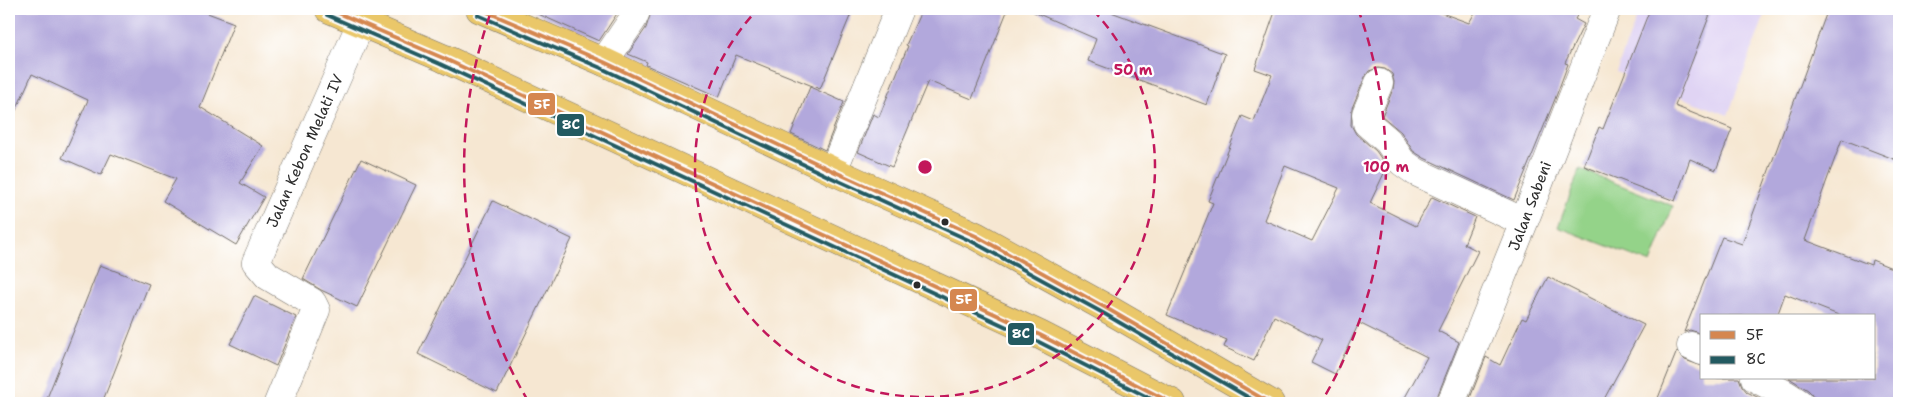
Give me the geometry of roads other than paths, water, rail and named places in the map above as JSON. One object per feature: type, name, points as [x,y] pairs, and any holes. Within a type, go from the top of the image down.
[{"type":"main road","points":[[329,9],[443,58],[1040,335],[1172,403]]},
{"type":"main road","points":[[480,9],[604,62],[999,248],[1270,403]]},
{"type":"street","points":[[604,62],[633,19],[637,9]]},
{"type":"street","points":[[833,171],[900,9]]},
{"type":"street","name":"Jalan Sabeni","points":[[1451,403],[1607,9]]},
{"type":"street","name":"Jalan Kebon Melati IV","points":[[278,403],[316,310],[312,302],[268,276],[256,262],[361,23]]},
{"type":"street","points":[[1379,82],[1366,114],[1367,123],[1388,141],[1402,162],[1416,172],[1524,222]]},
{"type":"street","points":[[1759,380],[1799,403]]}]
